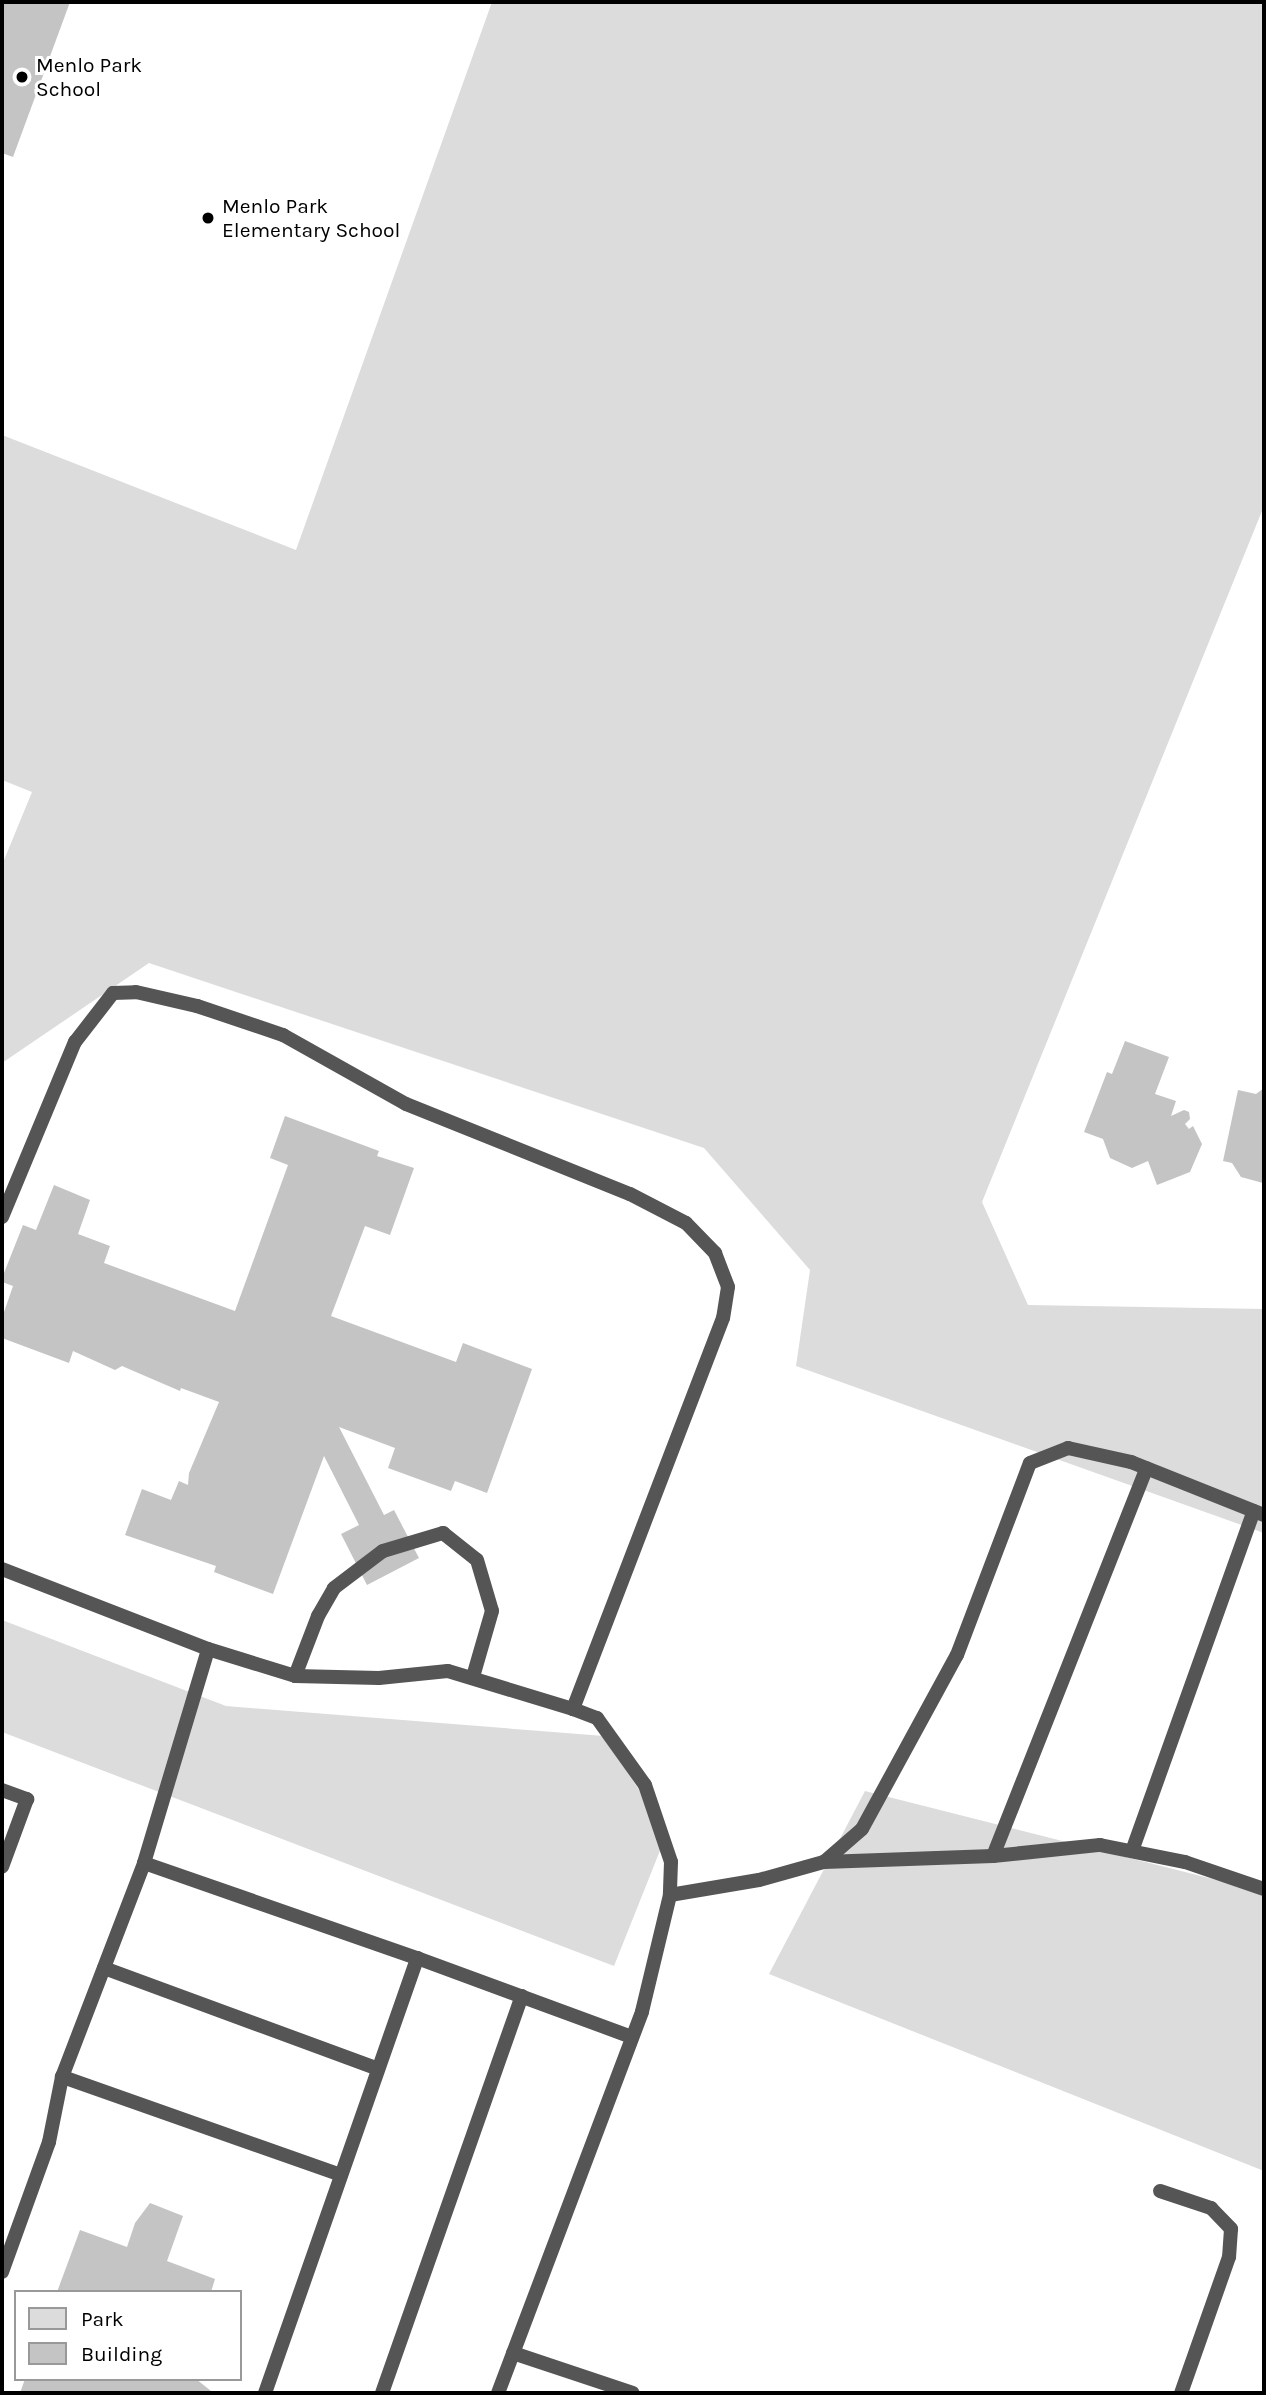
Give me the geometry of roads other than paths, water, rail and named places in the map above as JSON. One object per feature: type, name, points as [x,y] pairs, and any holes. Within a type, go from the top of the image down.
[{"type":"lane","points":[[2,1217],[75,1042],[113,993],[136,992],[197,1006],[284,1035],[406,1104],[630,1194],[686,1223],[715,1253],[728,1287],[723,1318],[573,1709]]},
{"type":"lane","points":[[824,1862],[862,1829],[957,1655],[1030,1463],[1068,1448],[1147,1468],[1259,1513],[1132,1851]]},
{"type":"lane","points":[[993,1856],[1147,1468]]},
{"type":"lane","points":[[295,1676],[318,1616],[334,1588],[383,1551],[443,1533],[477,1560],[492,1611],[473,1677]]},
{"type":"lane","points":[[2,1569],[208,1649],[295,1676],[380,1678],[448,1671],[573,1709],[597,1718],[645,1785],[671,1862],[670,1895],[642,2012],[498,2393]]},
{"type":"lane","points":[[2,2272],[49,2141],[62,2077],[144,1863],[208,1649]]},
{"type":"lane","points":[[2,1790],[27,1799],[2,1867]]},
{"type":"lane","points":[[670,1895],[760,1880],[824,1862],[993,1856],[1100,1845],[1185,1862],[1264,1889]]},
{"type":"lane","points":[[144,1863],[418,1958],[632,2037]]},
{"type":"lane","points":[[265,2393],[418,1958]]},
{"type":"lane","points":[[104,1968],[378,2069]]},
{"type":"lane","points":[[382,2393],[522,1996]]},
{"type":"lane","points":[[62,2077],[341,2175]]},
{"type":"lane","points":[[1160,2191],[1211,2208],[1231,2229],[1229,2257],[1181,2393]]},
{"type":"lane","points":[[513,2353],[633,2393]]},
{"type":"place","name":"Menlo Park School","points":[[22,77]]},
{"type":"place","name":"Menlo Park Elementary School","points":[[208,218]]}]
